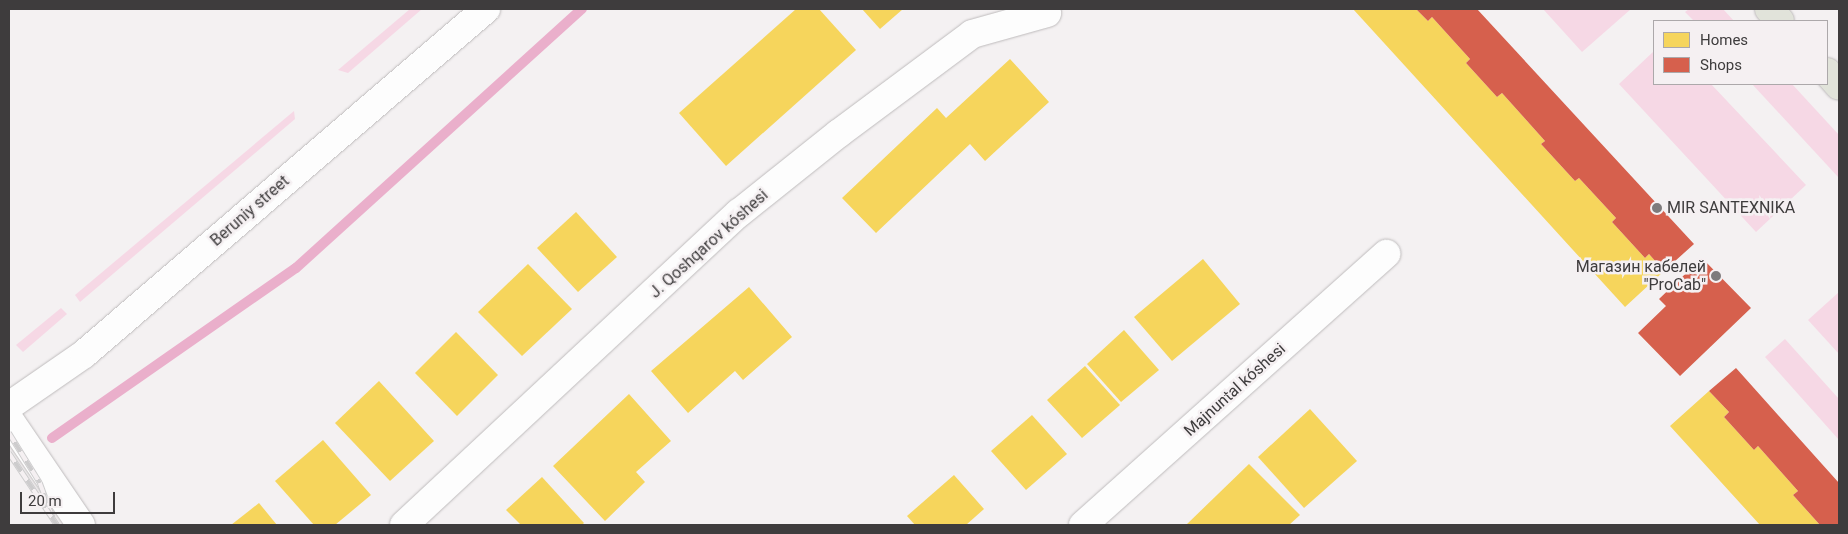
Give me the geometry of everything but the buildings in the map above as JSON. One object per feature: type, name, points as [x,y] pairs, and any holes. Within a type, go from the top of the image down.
[{"type":"main road","points":[[1769,9],[1779,20]]},
{"type":"main road","points":[[1828,73],[1839,86]]},
{"type":"street","name":"Beruniy street","points":[[9,406],[84,354],[486,9]]},
{"type":"street","name":"J. Qoshqarov kóshesi","points":[[404,525],[739,213],[815,152],[972,34],[1047,13]]},
{"type":"street","name":"Majnuntal kóshesi","points":[[1083,525],[1386,254]]},
{"type":"street","points":[[9,419],[81,525]]},
{"type":"shaded area","points":[[410,9],[422,9],[348,73],[338,70]]},
{"type":"shaded area","points":[[1543,9],[1631,9],[1582,52]]},
{"type":"shaded area","points":[[1689,9],[1723,9],[1733,20],[1693,20],[1685,12]]},
{"type":"shaded area","points":[[1653,52],[1653,85],[1712,85],[1806,185],[1756,232],[1619,84]]},
{"type":"shaded area","points":[[1753,85],[1793,85],[1839,135],[1839,178]]},
{"type":"shaded area","points":[[294,111],[295,119],[80,302],[75,295]]},
{"type":"shaded area","points":[[1839,292],[1839,354],[1808,320]]},
{"type":"shaded area","points":[[61,308],[67,314],[23,352],[16,345]]},
{"type":"shaded area","points":[[1785,339],[1839,399],[1839,440],[1765,357]]},
{"type":"waterway","points":[[52,438],[296,268],[582,9]]},
{"type":"railway","points":[[9,433],[40,483],[53,518]]},
{"type":"railway","points":[[9,453],[57,525]]},
{"type":"place","name":"MIR SANTEXNIKA","points":[[1657,208]]},
{"type":"place","name":"Магазин кабелей \"ProCab\"","points":[[1716,276]]}]
